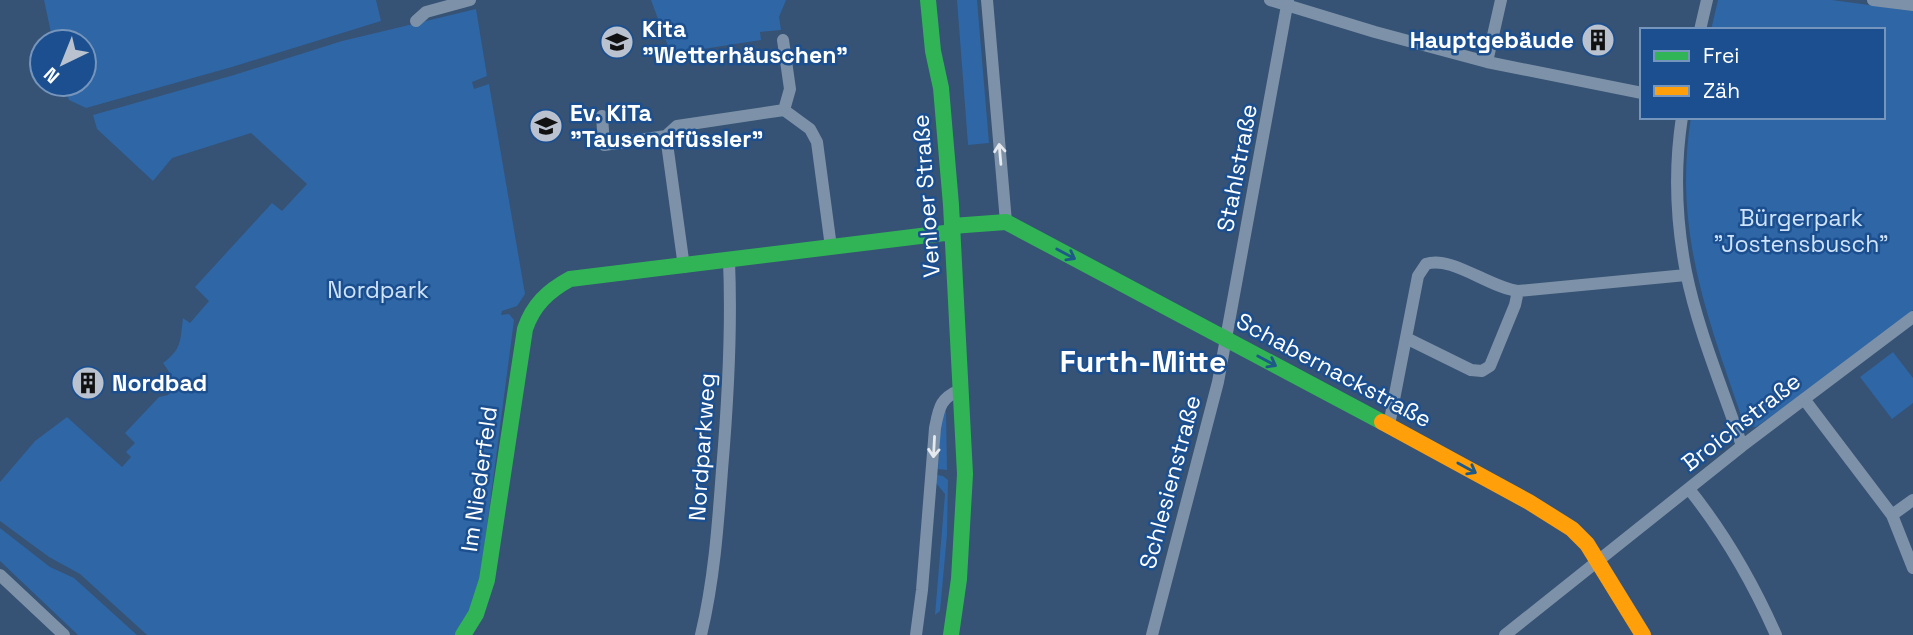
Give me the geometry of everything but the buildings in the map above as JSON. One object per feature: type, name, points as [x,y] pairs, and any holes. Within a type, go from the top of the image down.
[{"type":"street","points":[[416,21],[426,12],[470,0]]},
{"type":"street","name":"Venloer Straße","points":[[928,0],[933,51],[941,88],[952,229],[965,474],[959,579],[951,635]]},
{"type":"street","points":[[666,136],[684,267],[1006,222],[987,0]]},
{"type":"street","points":[[1270,0],[1288,2],[1375,32],[1488,62],[1640,93]]},
{"type":"street","points":[[1488,62],[1501,0]]},
{"type":"street","points":[[1700,28],[1707,0]]},
{"type":"street","points":[[1873,0],[1913,5]]},
{"type":"street","name":"Stahlstraße","points":[[1226,339],[1288,2]]},
{"type":"street","points":[[783,40],[790,89],[784,110]]},
{"type":"street","points":[[602,116],[604,145],[666,136],[677,126],[784,110],[810,129],[817,142],[831,247]]},
{"type":"street","points":[[1682,119],[1677,204],[1686,275],[1742,446]]},
{"type":"street","name":"Schabernackstraße","points":[[1006,222],[1389,425],[1529,502],[1572,529],[1587,544],[1643,635]]},
{"type":"street","name":"Nordparkweg","points":[[701,635],[716,544],[725,435],[732,320],[729,261]]},
{"type":"street","points":[[1389,425],[1418,276],[1426,264],[1441,262],[1506,290],[1518,291],[1686,275]]},
{"type":"street","name":"Im Niederfeld","points":[[463,635],[477,614],[487,580],[526,324],[531,312],[545,295],[570,279],[684,267]]},
{"type":"street","points":[[1406,338],[1471,370],[1482,372],[1490,366],[1518,291]]},
{"type":"street","name":"Broichstraße","points":[[1505,635],[1742,446],[1913,317]]},
{"type":"street","name":"Schlesienstraße","points":[[1152,635],[1218,382],[1226,339]]},
{"type":"street","points":[[916,635],[935,428],[940,407],[948,395],[960,390]]},
{"type":"street","points":[[1804,399],[1892,515],[1913,568]]},
{"type":"street","points":[[1689,489],[1709,513],[1738,559],[1776,635]]},
{"type":"street","points":[[1892,515],[1913,499]]},
{"type":"street","points":[[0,575],[64,635]]},
{"type":"green space","points":[[44,0],[376,0],[381,21],[86,108],[68,98],[98,98],[98,28],[50,28]]},
{"type":"green space","points":[[651,0],[786,0],[779,17],[781,30],[760,32],[761,40],[671,54]]},
{"type":"green space","points":[[957,0],[977,0],[989,143],[968,145]]},
{"type":"green space","name":"Bürgerpark \"Jostensbusch\"","points":[[1718,0],[1832,0],[1913,11],[1913,310],[1756,427],[1748,426],[1743,421],[1717,345],[1697,272],[1686,197],[1691,119],[1885,119],[1885,28],[1711,28]]},
{"type":"green space","name":"Nordpark","points":[[476,9],[487,76],[472,82],[474,89],[489,84],[525,294],[517,306],[502,311],[501,315],[509,314],[514,320],[480,580],[471,610],[456,635],[147,635],[80,574],[49,557],[0,521],[0,482],[35,441],[67,417],[122,467],[131,457],[126,452],[135,443],[125,433],[159,397],[168,395],[171,391],[172,379],[163,363],[177,349],[183,318],[190,323],[209,301],[195,287],[272,203],[282,211],[307,184],[251,133],[172,158],[153,181],[97,129],[93,115],[342,41]]},
{"type":"green space","points":[[1893,352],[1913,378],[1913,403],[1892,419],[1860,377]]},
{"type":"green space","points":[[946,409],[947,470],[938,469],[941,419]]},
{"type":"green space","points":[[937,475],[948,480],[947,535],[940,611],[935,615],[945,494],[936,483]]},
{"type":"green space","points":[[0,528],[50,567],[74,578],[137,635],[78,635],[0,561]]},
{"type":"traffic: fast","points":[[928,0],[933,51],[941,88],[951,205],[965,474],[959,579],[951,635]]},
{"type":"traffic: fast","points":[[952,226],[1006,222],[1382,422]]},
{"type":"traffic: fast","points":[[463,635],[476,614],[487,580],[525,329],[537,306],[555,288],[570,279],[953,232]]},
{"type":"traffic: slow","points":[[1382,422],[1529,502],[1572,529],[1587,544],[1643,635]]},
{"type":"place","name":"Hauptgebäude","points":[[1598,40]]},
{"type":"place","name":"Kita \"Wetterhäuschen\"","points":[[617,42]]},
{"type":"place","name":"Ev. KiTa \"Tausendfüssler\"","points":[[546,126]]},
{"type":"place","name":"Nordbad","points":[[88,383]]},
{"type":"district","name":"Furth-Mitte","points":[[1143,361]]}]
